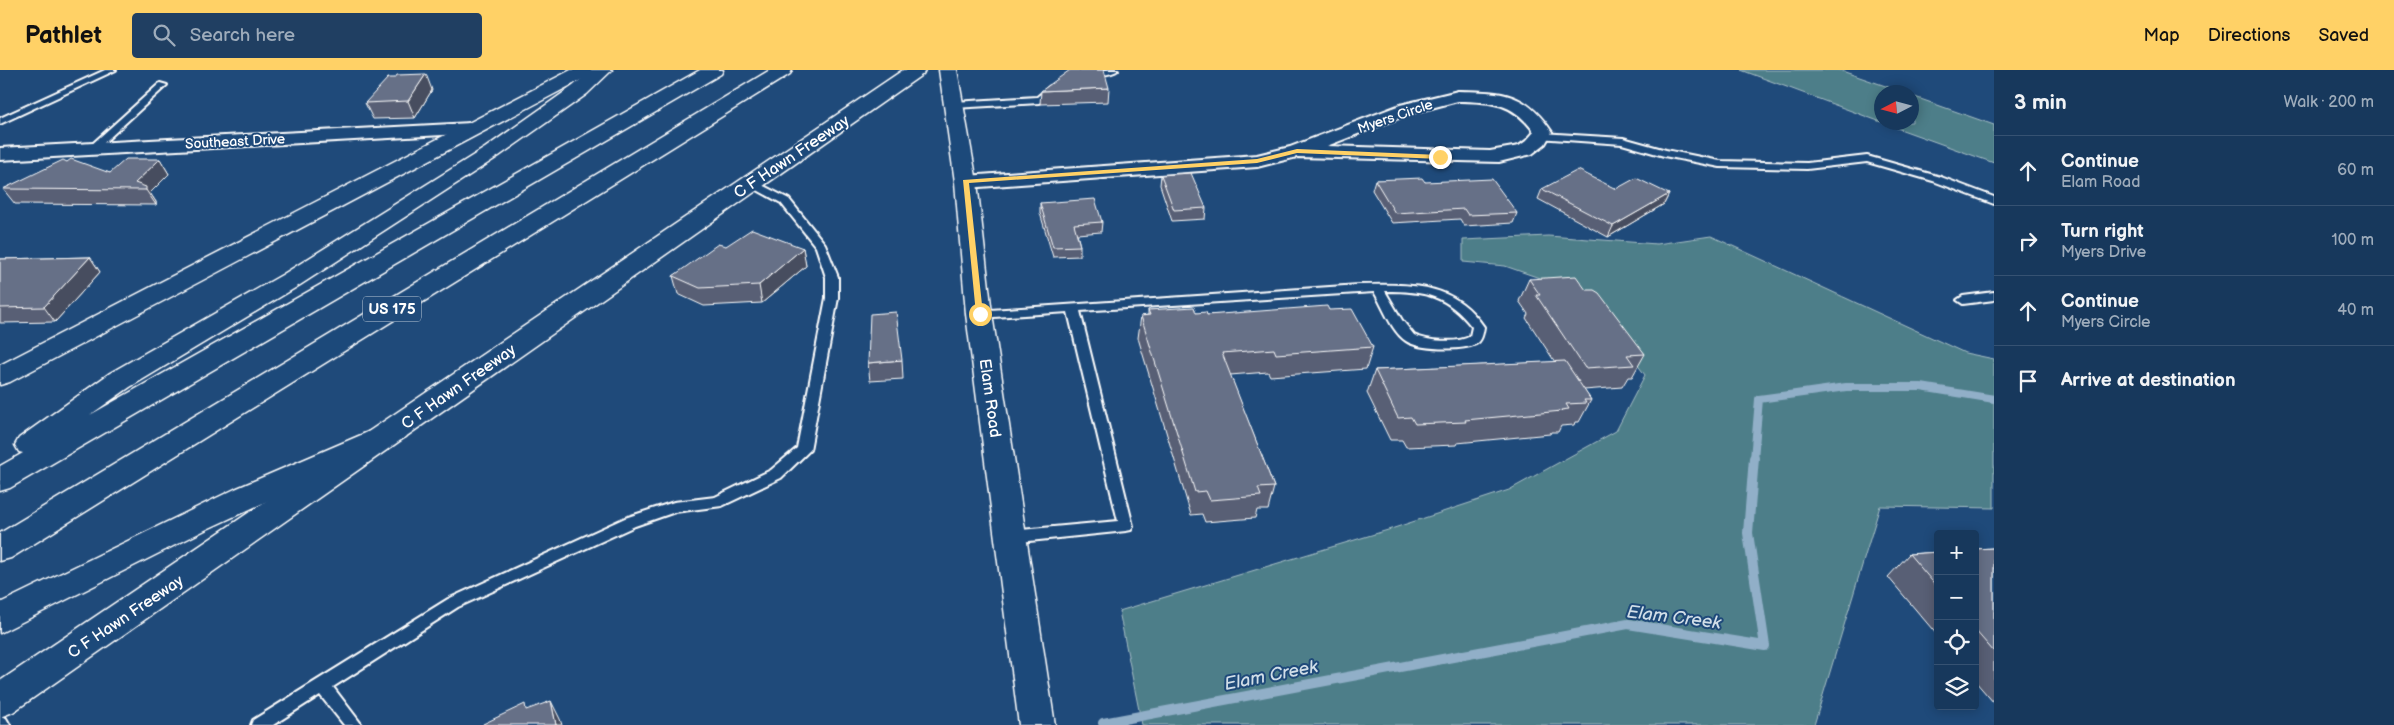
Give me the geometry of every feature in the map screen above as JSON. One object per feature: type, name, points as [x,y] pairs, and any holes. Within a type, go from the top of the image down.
[{"type":"main road","points":[[0,376],[584,70]]},
{"type":"main road","points":[[0,466],[120,380],[290,280],[492,152],[580,90],[603,70]]},
{"type":"main road","name":"US 175","points":[[0,480],[714,70]]},
{"type":"main road","name":"US 175","points":[[0,549],[783,70]]},
{"type":"main road","name":"C F Hawn Freeway","points":[[0,701],[916,70]]},
{"type":"main road","name":"Elam Road","points":[[948,70],[966,182],[980,314],[1037,725]]},
{"type":"main road","points":[[0,619],[119,557],[259,490],[396,430]]},
{"type":"street","name":"Myers Circle","points":[[1458,96],[1493,97],[1523,106],[1535,119],[1543,132],[1538,142],[1530,148],[1507,155],[1482,157],[1297,151],[1406,109],[1458,96]]},
{"type":"street","name":"Southeast Drive","points":[[0,154],[471,129]]},
{"type":"street","points":[[966,182],[1257,161],[1297,151]]},
{"type":"lane","points":[[0,121],[112,70]]},
{"type":"lane","points":[[1076,75],[1114,70]]},
{"type":"lane","points":[[954,105],[1039,100],[1062,82]]},
{"type":"lane","points":[[93,148],[163,85]]},
{"type":"lane","points":[[1541,136],[1623,141],[1664,153],[1720,164],[1807,166],[1867,159],[1937,178],[1994,201]]},
{"type":"lane","points":[[259,725],[452,603],[630,522],[674,507],[717,502],[776,474],[803,450],[832,298],[832,276],[821,246],[786,201],[752,183]]},
{"type":"lane","points":[[980,314],[1378,289],[1440,293],[1458,303],[1469,314],[1478,327],[1476,337],[1472,341],[1459,344],[1423,342],[1411,338],[1378,289]]},
{"type":"lane","points":[[1963,300],[1994,296]]},
{"type":"lane","points":[[1010,536],[1126,526],[1073,307]]},
{"type":"lane","points":[[322,685],[354,725]]},
{"type":"green space","points":[[1741,70],[1839,70],[1883,85],[1874,85],[1874,119]]},
{"type":"green space","points":[[1919,98],[1994,125],[1994,163],[1902,130],[1919,130]]},
{"type":"green space","points":[[1548,236],[1657,244],[1711,236],[1965,353],[1994,359],[1994,508],[1880,506],[1814,725],[1142,725],[1119,611],[1388,530],[1509,490],[1616,431],[1645,375],[1601,315],[1574,290],[1505,266],[1463,262],[1463,240]]},
{"type":"building","points":[[1070,70],[1104,70],[1109,88],[1041,91]]},
{"type":"building","points":[[426,74],[408,101],[365,103],[388,78],[395,78],[397,75]]},
{"type":"building","points":[[71,159],[110,173],[126,159],[160,159],[135,183],[146,187],[146,190],[3,189],[63,160],[67,162]]},
{"type":"building","points":[[1578,170],[1616,189],[1636,178],[1669,194],[1613,226],[1542,189]]},
{"type":"building","points":[[1191,173],[1206,208],[1174,210],[1161,175]]},
{"type":"building","points":[[1422,178],[1425,182],[1492,179],[1517,213],[1468,215],[1464,209],[1395,213],[1375,180]]},
{"type":"building","points":[[1095,199],[1102,222],[1074,224],[1080,246],[1053,247],[1040,203]]},
{"type":"building","points":[[752,229],[803,248],[759,285],[700,288],[673,276],[718,244],[726,246]]},
{"type":"building","points":[[90,257],[44,307],[0,308],[0,259]]},
{"type":"building","points":[[1576,276],[1586,290],[1594,290],[1599,293],[1645,354],[1627,355],[1634,365],[1585,368],[1536,295],[1540,295],[1529,279]]},
{"type":"building","points":[[1327,306],[1329,310],[1352,309],[1373,347],[1276,354],[1274,349],[1222,353],[1274,487],[1258,488],[1261,496],[1210,500],[1206,491],[1195,492],[1141,316],[1150,315],[1148,310],[1194,307],[1196,313],[1206,312],[1207,315]]},
{"type":"building","points":[[896,312],[902,360],[868,363],[870,314]]},
{"type":"building","points":[[1565,361],[1591,400],[1584,400],[1586,403],[1566,404],[1569,409],[1562,411],[1465,420],[1466,422],[1415,424],[1411,417],[1398,418],[1375,370]]},
{"type":"building","points":[[1994,548],[1994,652],[1979,635],[1979,549]]},
{"type":"building","points":[[1934,552],[1934,583],[1909,554]]},
{"type":"building","points":[[551,701],[556,725],[483,725],[525,704],[526,710]]},
{"type":"waterway","name":"Elam Creek","points":[[1754,459],[1759,399],[1846,387],[1921,387],[1994,399]]},
{"type":"waterway","name":"Elam Creek","points":[[1103,723],[1628,624],[1765,646],[1748,533],[1754,458]]},
{"type":"route","points":[[980,314],[966,182],[1257,161],[1297,151],[1440,157]]}]
